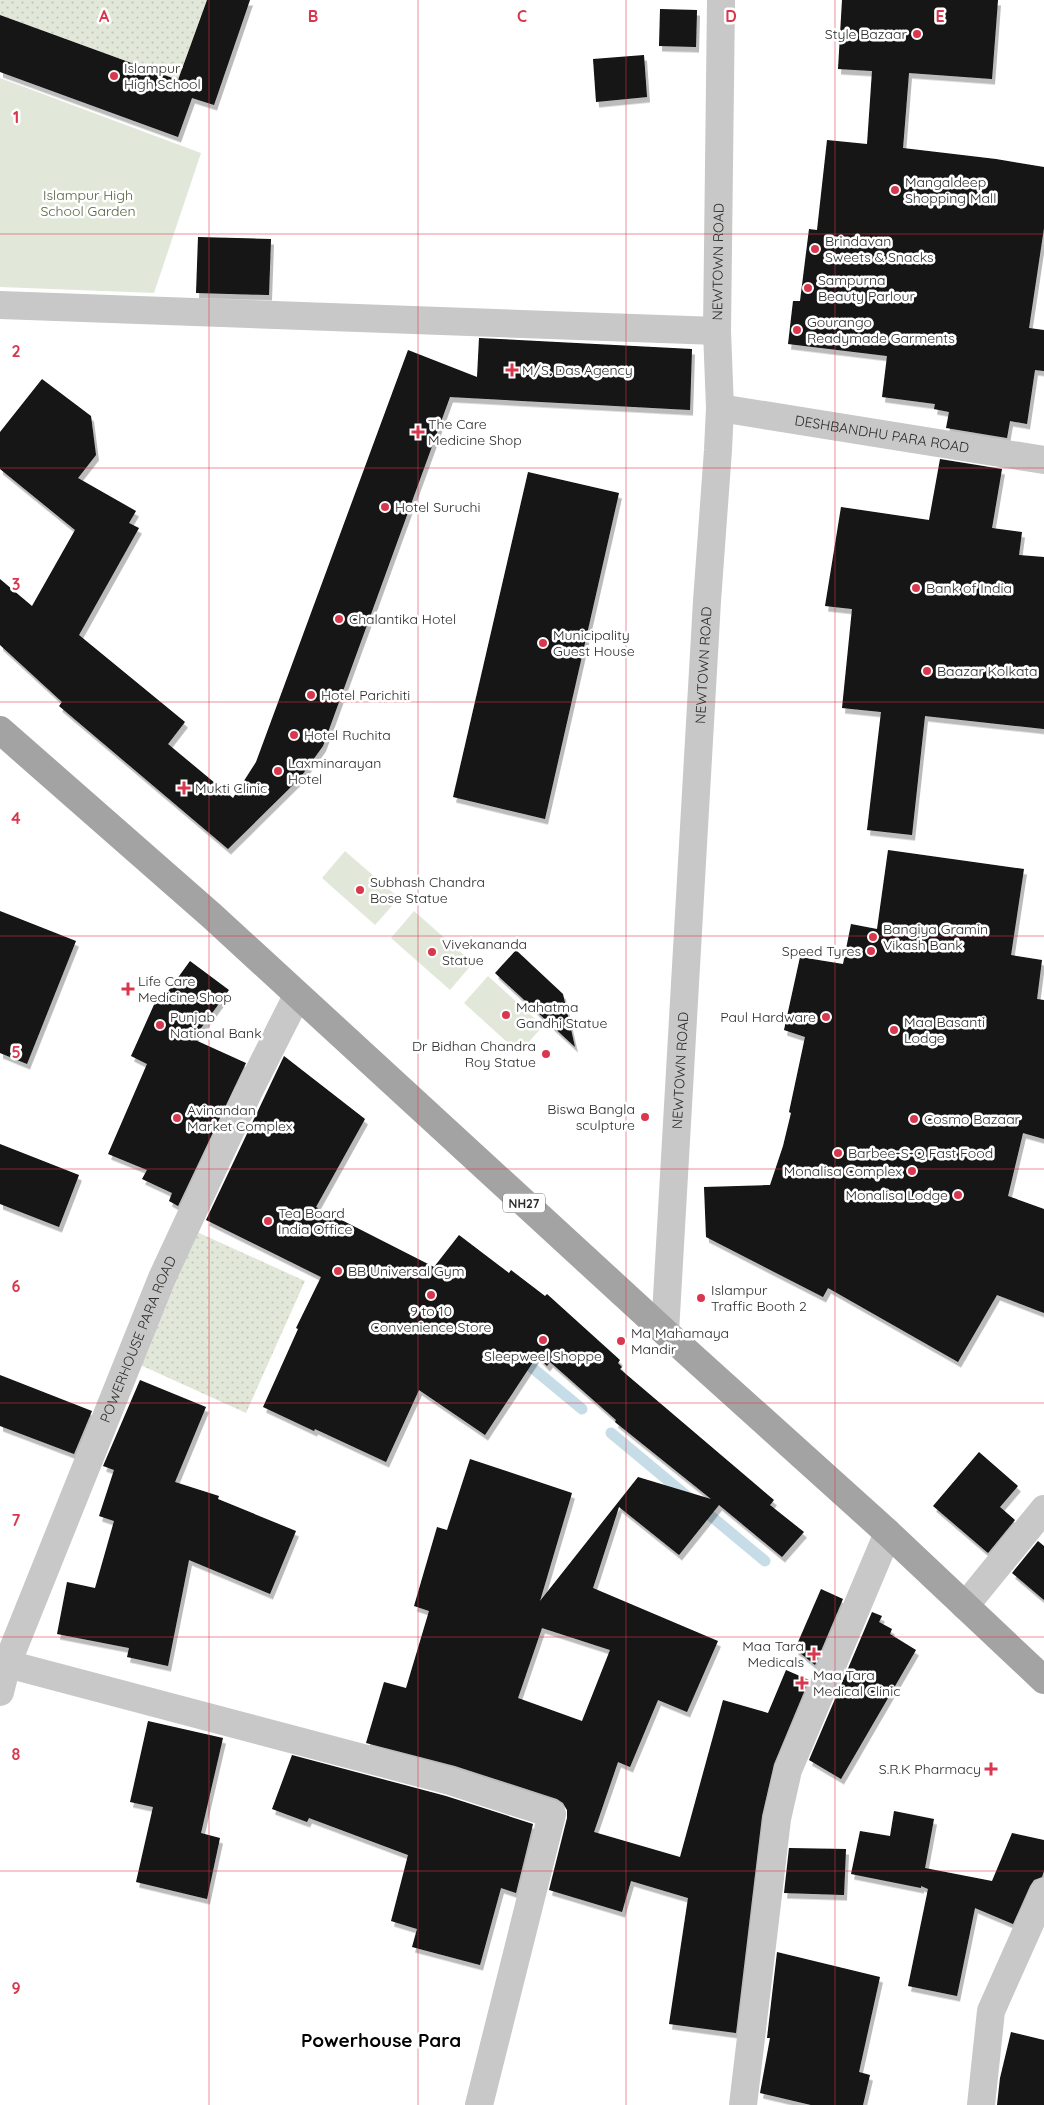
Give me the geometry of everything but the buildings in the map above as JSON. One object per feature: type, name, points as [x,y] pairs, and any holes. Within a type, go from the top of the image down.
[{"type":"main road","name":"NH27","points":[[0,730],[212,916],[665,1332],[888,1533],[1044,1680]]},
{"type":"street","name":"NEWTOWN ROAD","points":[[665,1332],[706,601],[720,408],[717,331],[722,0]]},
{"type":"street","points":[[0,305],[717,331]]},
{"type":"street","name":"DESHBANDHU PARA ROAD","points":[[720,408],[1044,460]]},
{"type":"street","name":"POWERHOUSE PARA ROAD","points":[[0,1692],[3,1663],[162,1278],[248,1093],[297,996]]},
{"type":"street","points":[[965,1606],[1044,1509]]},
{"type":"street","points":[[743,2105],[777,1819],[788,1770],[888,1533]]},
{"type":"street","points":[[3,1663],[450,1781],[552,1814],[479,2105]]},
{"type":"street","points":[[981,2105],[991,2011],[1044,1892]]},
{"type":"green space","points":[[0,0],[207,0],[178,80],[0,15]]},
{"type":"green space","name":"Islampur High School Garden","points":[[0,78],[201,153],[154,293],[0,287]]},
{"type":"green space","points":[[345,851],[399,898],[375,925],[322,878]]},
{"type":"green space","points":[[414,911],[473,963],[450,990],[391,938]]},
{"type":"green space","points":[[488,976],[543,1026],[519,1053],[464,1003]]},
{"type":"green space","points":[[197,1232],[305,1281],[246,1413],[138,1364]]},
{"type":"waterway","points":[[518,1356],[582,1409]]},
{"type":"waterway","points":[[611,1433],[765,1561]]},
{"type":"place","name":"Style Bazaar","points":[[917,34]]},
{"type":"place","name":"Islampur High School","points":[[114,76]]},
{"type":"place","name":"Mangaldeep Shopping Mall","points":[[895,190]]},
{"type":"place","name":"Brindavan Sweets & Snacks","points":[[815,249]]},
{"type":"place","name":"Sampurna Beauty Parlour","points":[[808,288]]},
{"type":"place","name":"Gourango Readymade Garments","points":[[797,330]]},
{"type":"place","name":"M/S. Das Agency","points":[[512,370]]},
{"type":"place","name":"The Care Medicine Shop","points":[[418,432]]},
{"type":"place","name":"Hotel Suruchi","points":[[385,507]]},
{"type":"place","name":"Bank of India","points":[[916,588]]},
{"type":"place","name":"Chalantika Hotel","points":[[339,619]]},
{"type":"place","name":"Municipality Guest House","points":[[543,643]]},
{"type":"place","name":"Baazar Kolkata","points":[[927,671]]},
{"type":"place","name":"Hotel Parichiti","points":[[311,695]]},
{"type":"place","name":"Hotel Ruchita","points":[[294,735]]},
{"type":"place","name":"Laxminarayan Hotel","points":[[278,771]]},
{"type":"place","name":"Mukti Clinic","points":[[184,788]]},
{"type":"place","name":"Subhash Chandra Bose Statue","points":[[360,890]]},
{"type":"place","name":"Bangiya Gramin Vikash Bank","points":[[873,937]]},
{"type":"place","name":"Speed Tyres","points":[[871,951]]},
{"type":"place","name":"Vivekananda Statue","points":[[432,952]]},
{"type":"place","name":"Life Care Medicine Shop","points":[[128,989]]},
{"type":"place","name":"Mahatma Gandhi Statue","points":[[506,1015]]},
{"type":"place","name":"Paul Hardware","points":[[826,1017]]},
{"type":"place","name":"Punjab National Bank","points":[[160,1025]]},
{"type":"place","name":"Maa Basanti Lodge","points":[[894,1030]]},
{"type":"place","name":"Dr Bidhan Chandra Roy Statue","points":[[546,1054]]},
{"type":"place","name":"Biswa Bangla sculpture","points":[[645,1117]]},
{"type":"place","name":"Avinandan Market Complex","points":[[177,1118]]},
{"type":"place","name":"Cosmo Bazaar","points":[[914,1119]]},
{"type":"place","name":"Barbee-S-Q Fast Food","points":[[838,1153]]},
{"type":"place","name":"Monalisa Complex","points":[[912,1171]]},
{"type":"place","name":"Monalisa Lodge","points":[[958,1195]]},
{"type":"place","name":"Tea Board India Office","points":[[268,1221]]},
{"type":"place","name":"BB Universal Gym","points":[[338,1271]]},
{"type":"place","name":"9 to 10 Convenience Store","points":[[431,1295]]},
{"type":"place","name":"Islampur Traffic Booth 2","points":[[701,1298]]},
{"type":"place","name":"Sleepweel Shoppe","points":[[543,1340]]},
{"type":"place","name":"Ma Mahamaya Mandir","points":[[621,1341]]},
{"type":"place","name":"Maa Tara Medicals","points":[[814,1654]]},
{"type":"place","name":"Maa Tara Medical Clinic","points":[[802,1683]]},
{"type":"place","name":"S.R.K Pharmacy","points":[[991,1769]]},
{"type":"district","name":"Powerhouse Para","points":[[381,2040]]}]
